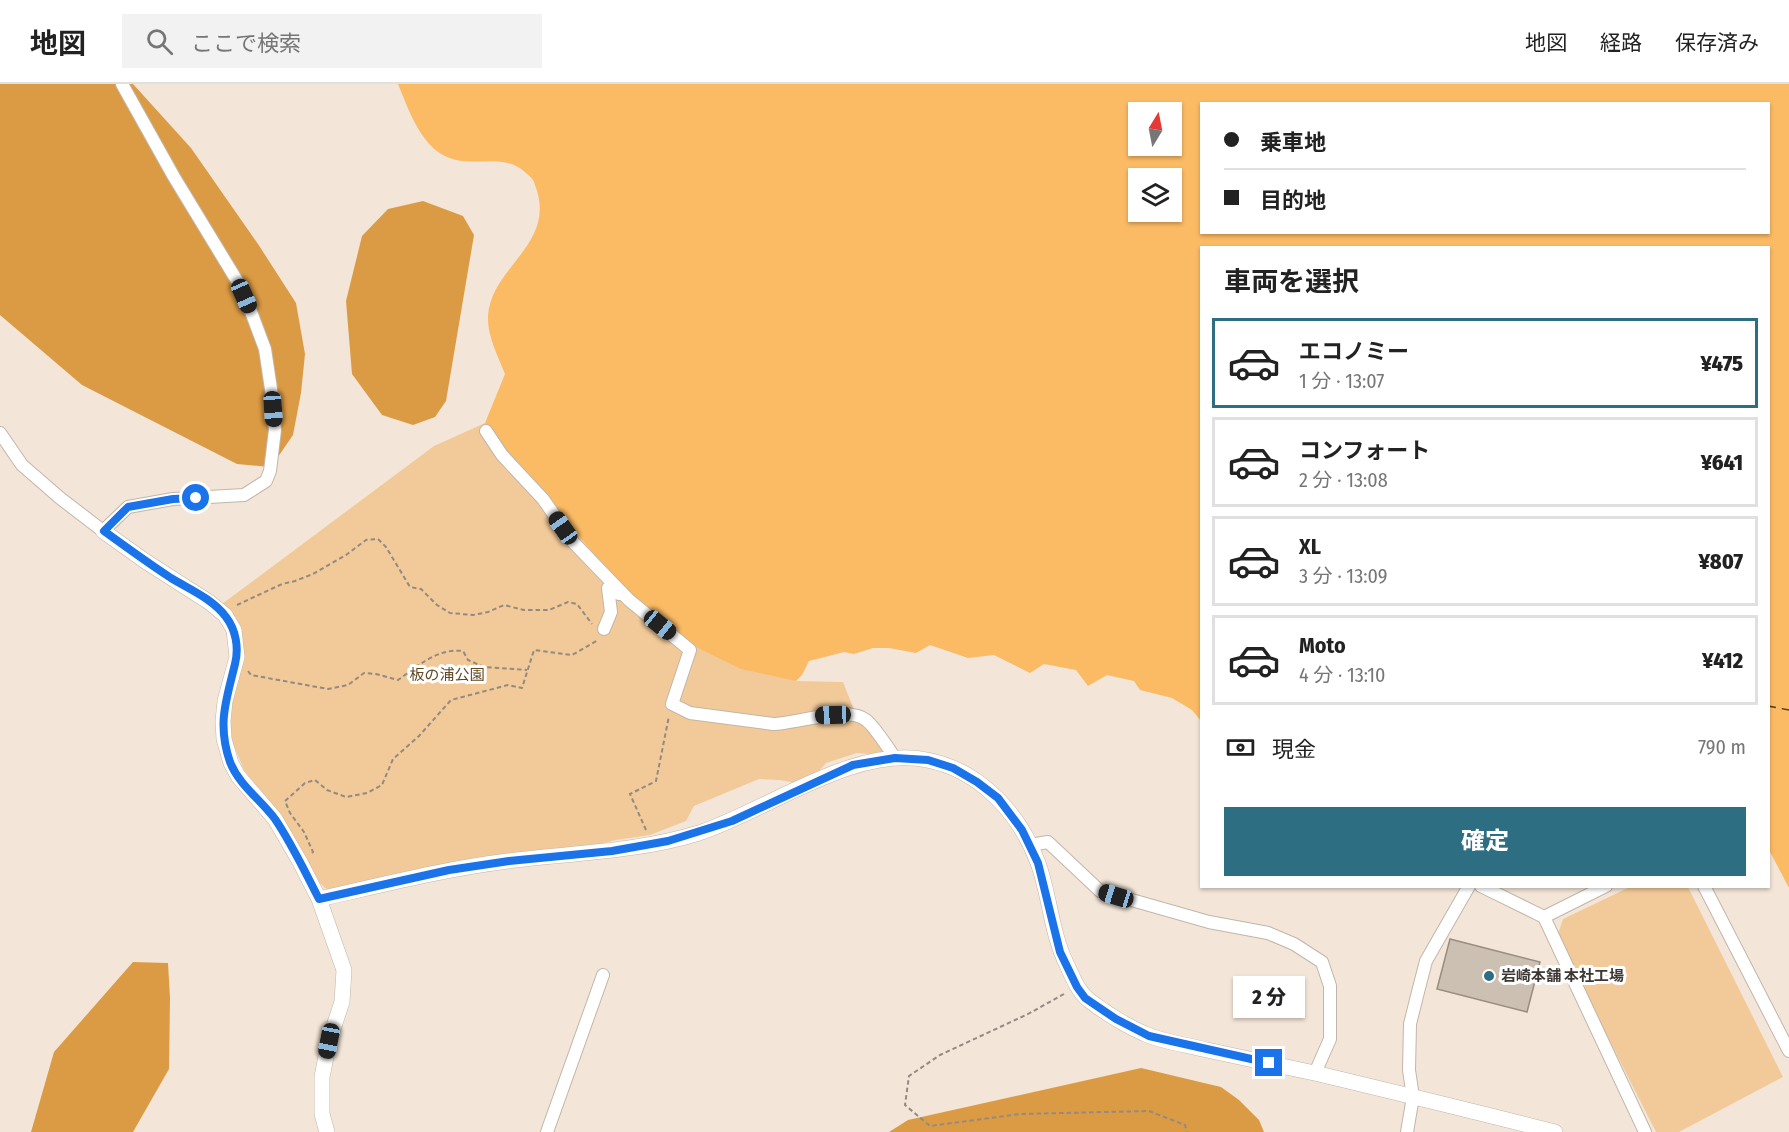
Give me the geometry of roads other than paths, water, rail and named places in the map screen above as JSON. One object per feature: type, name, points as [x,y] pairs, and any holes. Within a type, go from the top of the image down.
[{"type":"street","points":[[104,531],[128,507],[173,499],[244,495],[266,481],[270,471],[274,430],[265,349],[250,309],[239,284],[174,177],[122,84]]},
{"type":"street","points":[[486,430],[502,455],[543,499],[573,542],[629,600],[690,650],[672,704],[690,712],[773,724],[784,724],[815,716],[851,715],[866,719],[895,758]]},
{"type":"street","points":[[0,433],[22,465],[60,498],[145,561],[209,602],[225,615],[234,630],[237,657],[225,701],[223,721],[224,739],[231,763],[238,776],[274,819],[300,862],[319,899],[344,970],[342,1002],[329,1041],[322,1077],[322,1114],[327,1132]]},
{"type":"street","points":[[604,629],[611,612],[608,588],[629,600]]},
{"type":"street","points":[[319,899],[449,870],[509,861],[612,851],[652,844],[697,833],[732,821],[853,765],[895,758],[928,760],[953,768],[977,782],[998,798],[1022,830],[1038,863],[1060,952],[1085,998],[1108,1014],[1149,1036],[1315,1073],[1555,1132]]},
{"type":"street","points":[[1030,845],[1048,842],[1100,891],[1209,922],[1268,933],[1294,944],[1322,962],[1330,986],[1330,1039],[1315,1073]]},
{"type":"street","points":[[1407,1132],[1413,1097],[1409,1070],[1410,1024],[1420,981],[1426,960],[1468,888]]},
{"type":"street","points":[[1485,888],[1544,917],[1645,1132]]},
{"type":"street","points":[[1544,917],[1602,888]]},
{"type":"street","points":[[1705,888],[1789,1050]]},
{"type":"street","points":[[547,1132],[603,975]]},
{"type":"place","name":"岩崎本舗 本社工場","points":[[1489,976]]},
{"type":"park label","name":"板の浦公園","points":[[447,675]]}]
